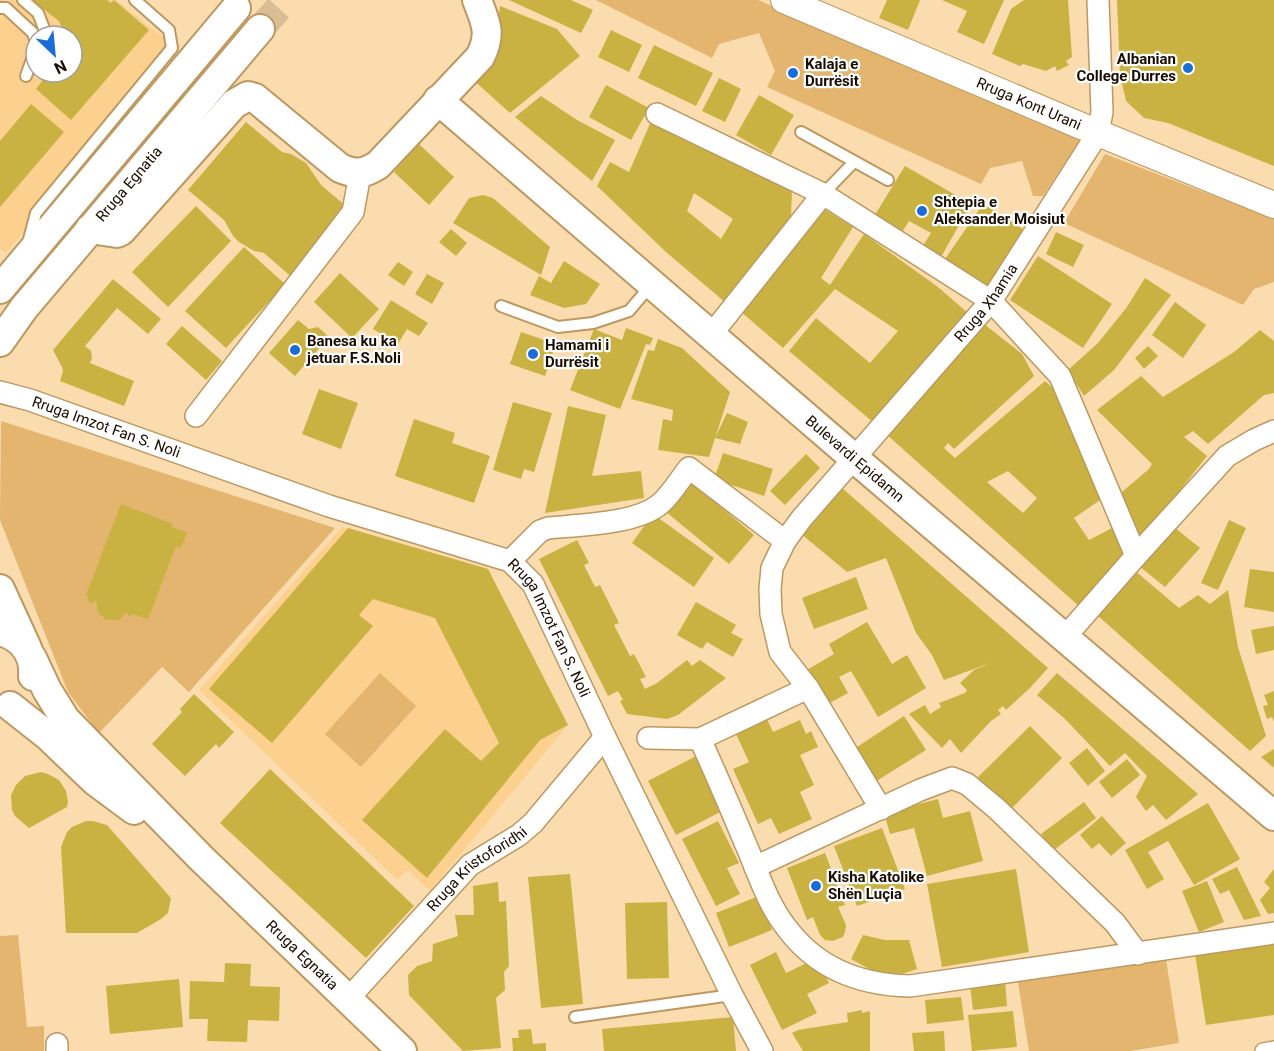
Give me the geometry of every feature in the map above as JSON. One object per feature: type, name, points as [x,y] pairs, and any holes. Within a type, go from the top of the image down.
[{"type":"main road","points":[[90,229],[117,233],[121,231],[234,104],[248,96],[255,98],[340,168],[350,173],[360,174],[378,165],[480,57],[486,45],[488,31],[477,0]]},
{"type":"main road","name":"Rruga Egnatia","points":[[0,289],[236,8]]},
{"type":"main road","name":"Rruga Egnatia","points":[[0,342],[24,308],[260,29]]},
{"type":"main road","name":"Bulevardi Epidamn","points":[[438,100],[1274,816]]},
{"type":"main road","name":"Rruga Egnatia","points":[[0,589],[47,690],[65,719],[201,858],[402,1051]]},
{"type":"main road","points":[[0,631],[10,634],[29,653],[33,670],[29,687],[18,701],[5,707]]},
{"type":"main road","name":"Rruga Egnatia","points":[[5,707],[48,736],[95,781],[201,858]]},
{"type":"street","name":"Rruga Kont Urani","points":[[784,0],[1274,205]]},
{"type":"street","points":[[1098,0],[1102,112],[1098,133]]},
{"type":"street","points":[[657,114],[822,194],[991,301],[1060,376],[1136,555]]},
{"type":"street","name":"Rruga Xhamia","points":[[881,809],[808,688],[780,652],[771,614],[772,568],[785,541],[802,518],[991,301],[1098,133]]},
{"type":"street","points":[[196,416],[353,212],[360,174]]},
{"type":"street","points":[[711,335],[822,194]]},
{"type":"street","name":"Rruga Imzot Fan S. Noli","points":[[0,392],[30,400],[329,507],[510,561],[532,584],[732,995],[762,1051]]},
{"type":"street","points":[[1065,637],[1227,456],[1274,431]]},
{"type":"street","points":[[510,561],[540,531],[548,528],[617,521],[640,515],[660,505],[689,468],[785,541]]},
{"type":"street","points":[[648,738],[700,739],[808,688]]},
{"type":"street","name":"Rruga Kristoforidhi","points":[[348,999],[470,865],[519,835],[533,823],[605,737]]},
{"type":"street","points":[[700,739],[769,900],[785,926],[802,946],[839,971],[865,981],[887,986],[910,986],[1274,933]]},
{"type":"street","points":[[755,867],[952,778],[967,784],[997,809],[1115,923],[1138,954]]},
{"type":"street","points":[[1263,1051],[1274,1049]]},
{"type":"lane","points":[[23,0],[38,13],[42,24]]},
{"type":"lane","points":[[22,263],[36,213],[172,48],[169,30],[135,0]]},
{"type":"lane","points":[[0,8],[6,8],[24,25]]},
{"type":"lane","points":[[801,132],[888,180]]},
{"type":"lane","points":[[822,194],[854,162]]},
{"type":"lane","points":[[501,306],[558,327],[593,324],[629,311],[652,284]]},
{"type":"lane","points":[[575,1017],[732,995]]},
{"type":"shaded area","points":[[0,0],[116,0],[179,50],[6,253],[0,249]]},
{"type":"shaded area","points":[[596,0],[758,0],[1083,135],[1043,196],[1033,196],[1022,161],[990,168],[981,184],[767,87],[775,71],[759,33],[719,44],[712,58]]},
{"type":"shaded area","points":[[1105,154],[1274,219],[1274,282],[1254,289],[1243,305],[1064,223]]},
{"type":"shaded area","points":[[1,421],[335,528],[189,692],[162,667],[99,733],[68,692],[0,520]]},
{"type":"shaded area","points":[[342,527],[488,569],[568,725],[430,891],[407,870],[397,880],[199,690]]},
{"type":"shaded area","points":[[380,673],[416,706],[361,767],[325,734]]},
{"type":"shaded area","points":[[18,935],[27,1027],[44,1026],[44,1051],[0,1051],[0,936]]},
{"type":"shaded area","points":[[1165,953],[1179,1043],[1130,1051],[1029,1051],[1017,976]]},
{"type":"building","points":[[32,0],[107,0],[111,3],[114,0],[149,30],[71,120],[36,89],[40,84],[84,84],[84,24],[60,24]]},
{"type":"building","points":[[509,0],[571,0],[593,10],[581,33]]},
{"type":"building","points":[[887,0],[920,0],[908,30],[879,18]]},
{"type":"building","points":[[942,0],[1004,0],[984,44],[957,32],[967,11]]},
{"type":"building","points":[[1024,0],[1068,0],[1072,57],[1066,61],[1069,65],[1057,71],[1055,66],[1046,71],[1023,64],[1020,66],[992,54],[1011,9]]},
{"type":"building","points":[[1117,0],[1274,0],[1274,166],[1168,123],[1144,118],[1126,101],[1120,75]]},
{"type":"building","points":[[500,6],[557,29],[580,56],[510,113],[471,78],[494,53]]},
{"type":"building","points":[[611,30],[642,45],[629,72],[598,57]]},
{"type":"building","points":[[654,45],[713,73],[696,106],[638,78]]},
{"type":"building","points":[[719,78],[741,89],[725,122],[702,111]]},
{"type":"building","points":[[606,85],[649,108],[631,140],[589,117]]},
{"type":"building","points":[[759,95],[794,115],[771,155],[736,135]]},
{"type":"building","points":[[541,96],[577,120],[615,140],[592,181],[515,117]]},
{"type":"building","points":[[31,104],[64,132],[0,207],[0,141]]},
{"type":"building","points":[[652,119],[792,189],[791,219],[726,303],[666,252],[597,186],[610,162],[629,172]],"holes":[[[694,193],[733,219],[721,239],[687,211]]]},
{"type":"building","points":[[246,122],[282,152],[291,154],[306,163],[321,185],[353,212],[295,280],[264,253],[254,251],[239,242],[224,220],[188,190]]},
{"type":"building","points":[[419,144],[454,177],[429,205],[394,172]]},
{"type":"building","name":"Shtepia e Aleksander Moisiut","points":[[905,166],[971,204],[941,257],[923,246],[931,233],[909,221],[901,234],[873,218]]},
{"type":"building","points":[[483,195],[493,198],[550,247],[541,275],[453,223],[469,198]]},
{"type":"building","points":[[983,204],[1026,231],[986,289],[945,259]]},
{"type":"building","points":[[196,206],[231,241],[168,307],[132,272]]},
{"type":"building","points":[[822,208],[853,227],[821,278],[830,285],[864,234],[938,287],[969,314],[874,423],[789,351],[816,318],[870,363],[898,331],[835,289],[783,348],[740,311]]},
{"type":"building","points":[[451,229],[467,243],[456,256],[439,242]]},
{"type":"building","points":[[1056,232],[1084,245],[1073,267],[1046,254]]},
{"type":"building","points":[[244,247],[285,284],[226,348],[185,311]]},
{"type":"building","points":[[1038,256],[1112,304],[1083,348],[1010,300]]},
{"type":"building","points":[[564,261],[600,284],[586,304],[564,308],[530,295],[539,276],[551,283]]},
{"type":"building","points":[[398,262],[413,272],[404,286],[388,275]]},
{"type":"building","points":[[340,273],[379,309],[352,338],[314,302]]},
{"type":"building","points":[[427,274],[444,283],[432,304],[415,294]]},
{"type":"building","points":[[1145,278],[1171,295],[1114,370],[1084,396],[1068,370],[1098,343],[1127,307]]},
{"type":"building","points":[[113,279],[161,319],[148,334],[117,308],[85,346],[91,351],[90,363],[134,381],[124,406],[60,381],[63,371],[53,350]]},
{"type":"building","points":[[391,300],[428,323],[419,336],[407,329],[398,344],[373,329]]},
{"type":"building","points":[[1175,302],[1206,325],[1183,358],[1152,335]]},
{"type":"building","name":"Banesa ku ka jetuar F.S.Noli","points":[[298,320],[309,329],[318,327],[329,337],[295,376],[269,353]]},
{"type":"building","points":[[984,324],[1022,354],[1034,376],[954,449],[948,443],[944,448],[955,458],[1045,381],[1057,392],[1103,498],[1074,518],[1089,540],[1116,526],[1128,552],[1080,607],[886,434]],"holes":[[[1008,471],[1037,498],[1023,513],[987,482]]]},
{"type":"building","points":[[182,326],[222,361],[206,380],[166,344]]},
{"type":"building","points":[[626,328],[653,338],[650,345],[646,344],[620,409],[570,390],[594,329],[622,340]]},
{"type":"building","points":[[1260,330],[1274,341],[1274,393],[1264,395],[1208,444],[1193,431],[1184,437],[1207,456],[1173,499],[1135,540],[1116,497],[1152,464],[1097,410],[1141,376],[1163,397],[1234,352]]},
{"type":"building","name":"Hamami i Durrësit","points":[[521,332],[556,344],[545,376],[510,364]]},
{"type":"building","points":[[658,339],[682,348],[730,392],[709,457],[658,450],[663,419],[672,421],[673,410],[631,399],[648,350],[654,351]]},
{"type":"building","points":[[1148,346],[1158,356],[1144,369],[1135,358]]},
{"type":"building","points":[[319,389],[358,403],[341,449],[302,434]]},
{"type":"building","points":[[513,402],[552,413],[534,472],[524,469],[521,479],[493,470]]},
{"type":"building","points":[[568,406],[606,415],[592,476],[641,471],[644,498],[545,513]]},
{"type":"building","points":[[727,413],[748,422],[740,444],[715,438]]},
{"type":"building","points":[[414,419],[455,433],[452,443],[490,456],[474,503],[395,476]]},
{"type":"building","points":[[723,453],[773,469],[764,496],[714,479]]},
{"type":"building","points":[[806,454],[820,468],[785,505],[770,491]]},
{"type":"building","points":[[690,481],[754,535],[729,564],[665,511]]},
{"type":"building","points":[[842,488],[1048,668],[1006,710],[1003,706],[998,710],[1001,714],[991,721],[961,753],[950,739],[942,748],[909,714],[925,705],[930,714],[941,707],[939,703],[965,693],[967,690],[960,683],[974,670],[990,663],[944,680],[932,655],[916,633],[886,558],[847,572],[800,533]]},
{"type":"building","points":[[121,504],[173,524],[171,527],[187,532],[181,548],[176,546],[148,619],[133,614],[129,617],[127,612],[119,620],[106,620],[98,612],[96,600],[91,603],[86,595]]},
{"type":"building","points":[[653,514],[714,558],[694,587],[632,543]]},
{"type":"building","points":[[1229,520],[1246,528],[1218,590],[1201,583]]},
{"type":"building","points":[[1174,527],[1200,548],[1165,587],[1139,566]]},
{"type":"building","points":[[348,528],[488,569],[568,725],[540,740],[427,878],[362,820],[445,729],[481,761],[499,743],[435,618],[373,599],[359,615],[373,626],[272,743],[209,689]]},
{"type":"building","points":[[577,540],[589,563],[584,565],[595,587],[600,585],[619,623],[614,625],[630,656],[634,654],[646,677],[640,679],[645,689],[657,683],[687,660],[692,666],[700,660],[726,678],[678,715],[667,719],[627,714],[618,691],[608,696],[539,559]]},
{"type":"building","points":[[1250,569],[1274,572],[1274,612],[1244,607]]},
{"type":"building","points":[[1134,570],[1179,608],[1198,595],[1210,604],[1228,590],[1238,647],[1266,736],[1250,751],[1096,614]]},
{"type":"building","points":[[856,577],[868,609],[814,629],[802,598]]},
{"type":"building","points":[[696,602],[736,625],[731,633],[743,639],[733,657],[707,642],[702,649],[677,635]]},
{"type":"building","points":[[867,622],[892,664],[907,655],[926,688],[878,717],[851,671],[839,677],[848,693],[828,704],[807,670],[834,654],[829,644]]},
{"type":"building","points":[[1274,626],[1274,650],[1256,654],[1251,630]]},
{"type":"building","points":[[1057,673],[1198,794],[1166,820],[1153,805],[1146,811],[1136,797],[1147,776],[1125,753],[1110,766],[1064,718],[1037,695]]},
{"type":"building","points":[[1274,691],[1274,722],[1272,717],[1267,719],[1263,706],[1268,705],[1264,695]]},
{"type":"building","points":[[194,694],[234,732],[219,748],[216,744],[185,776],[152,744],[182,712],[180,709]]},
{"type":"building","points":[[904,716],[926,750],[875,782],[854,749]]},
{"type":"building","points":[[766,717],[773,732],[800,720],[806,734],[811,731],[818,747],[800,755],[814,785],[800,792],[812,819],[779,834],[771,818],[758,824],[733,769],[749,762],[735,732]]},
{"type":"building","points":[[1030,726],[1062,758],[1010,810],[978,777]]},
{"type":"building","points":[[1087,748],[1105,771],[1088,786],[1069,763]]},
{"type":"building","points":[[1274,749],[1274,768],[1261,757]]},
{"type":"building","points":[[698,755],[726,809],[676,835],[648,781]]},
{"type":"building","points":[[1127,759],[1140,775],[1112,798],[1099,782]]},
{"type":"building","points":[[270,769],[414,906],[366,958],[220,823]]},
{"type":"building","points":[[41,772],[59,780],[66,791],[67,807],[29,828],[15,816],[12,810],[11,795],[16,785],[25,776]]},
{"type":"building","points":[[938,799],[943,818],[970,811],[983,861],[927,876],[914,828],[890,834],[884,813]]},
{"type":"building","points":[[1084,802],[1096,818],[1054,850],[1041,834]]},
{"type":"building","points":[[1208,803],[1240,859],[1194,885],[1168,841],[1148,852],[1164,879],[1147,889],[1125,850]]},
{"type":"building","points":[[1102,816],[1126,843],[1111,856],[1099,843],[1092,849],[1080,835]]},
{"type":"building","points":[[86,821],[107,825],[171,898],[168,913],[161,919],[137,933],[66,933],[61,847],[67,832],[72,827]]},
{"type":"building","points":[[718,821],[739,863],[727,868],[740,894],[716,906],[682,839]]},
{"type":"building","points":[[882,828],[905,889],[857,906],[834,846]]},
{"type":"building","name":"Kisha Katolike Shën Luçia","points":[[825,853],[845,905],[838,907],[846,925],[845,932],[843,937],[832,941],[825,940],[820,935],[813,917],[807,920],[787,868]]},
{"type":"building","points":[[1237,867],[1261,916],[1244,920],[1229,890],[1220,894],[1212,879]]},
{"type":"building","points":[[1016,869],[1029,952],[942,967],[927,884]]},
{"type":"building","points":[[1274,869],[1274,913],[1268,914],[1260,900],[1270,888],[1264,882]]},
{"type":"building","points":[[570,874],[583,1004],[541,1008],[528,877]]},
{"type":"building","points":[[1207,881],[1224,922],[1199,932],[1182,891]]},
{"type":"building","points":[[498,882],[499,902],[506,901],[509,966],[504,972],[505,990],[496,998],[501,1048],[463,1051],[409,995],[408,975],[417,966],[432,961],[433,944],[458,936],[455,915],[474,915],[473,886]]},
{"type":"building","points":[[759,896],[772,930],[729,947],[716,913]]},
{"type":"building","points":[[667,902],[669,978],[627,979],[625,903]]},
{"type":"building","points":[[863,935],[885,940],[909,940],[917,969],[887,979],[851,959]]},
{"type":"building","points":[[1274,943],[1274,1015],[1206,1025],[1195,954]]},
{"type":"building","points":[[776,952],[786,973],[817,958],[829,983],[807,994],[817,1013],[782,1030],[750,965]]},
{"type":"building","points":[[225,963],[251,964],[250,986],[280,987],[279,1021],[248,1020],[247,1042],[207,1041],[208,1019],[189,1019],[190,981],[224,982]]},
{"type":"building","points":[[179,979],[183,1027],[110,1034],[106,986]]},
{"type":"building","points":[[1005,981],[1007,1006],[973,1010],[970,985]]},
{"type":"building","points":[[961,997],[964,1020],[927,1024],[925,1000]]},
{"type":"building","points":[[862,1010],[862,1013],[870,1011],[870,1051],[803,1051],[792,1033],[848,1022],[847,1013]]},
{"type":"building","points":[[1013,1011],[1017,1047],[972,1051],[968,1015]]},
{"type":"building","points":[[733,1017],[736,1051],[604,1051],[602,1029]]},
{"type":"building","points":[[531,1029],[533,1044],[546,1043],[546,1051],[513,1051],[512,1038],[519,1038],[518,1030]]},
{"type":"building","points":[[944,1031],[945,1051],[914,1051],[912,1033]]},
{"type":"tunnel","points":[[260,29],[286,0]]},
{"type":"place","name":"Albanian College Durres","points":[[1188,68]]},
{"type":"place","name":"Kalaja e Durrësit","points":[[793,73]]},
{"type":"place","name":"Shtepia e Aleksander Moisiut","points":[[922,211]]},
{"type":"place","name":"Banesa ku ka jetuar F.S.Noli","points":[[295,350]]},
{"type":"place","name":"Hamami i Durrësit","points":[[533,354]]},
{"type":"place","name":"Kisha Katolike Shën Luçia","points":[[816,886]]}]
